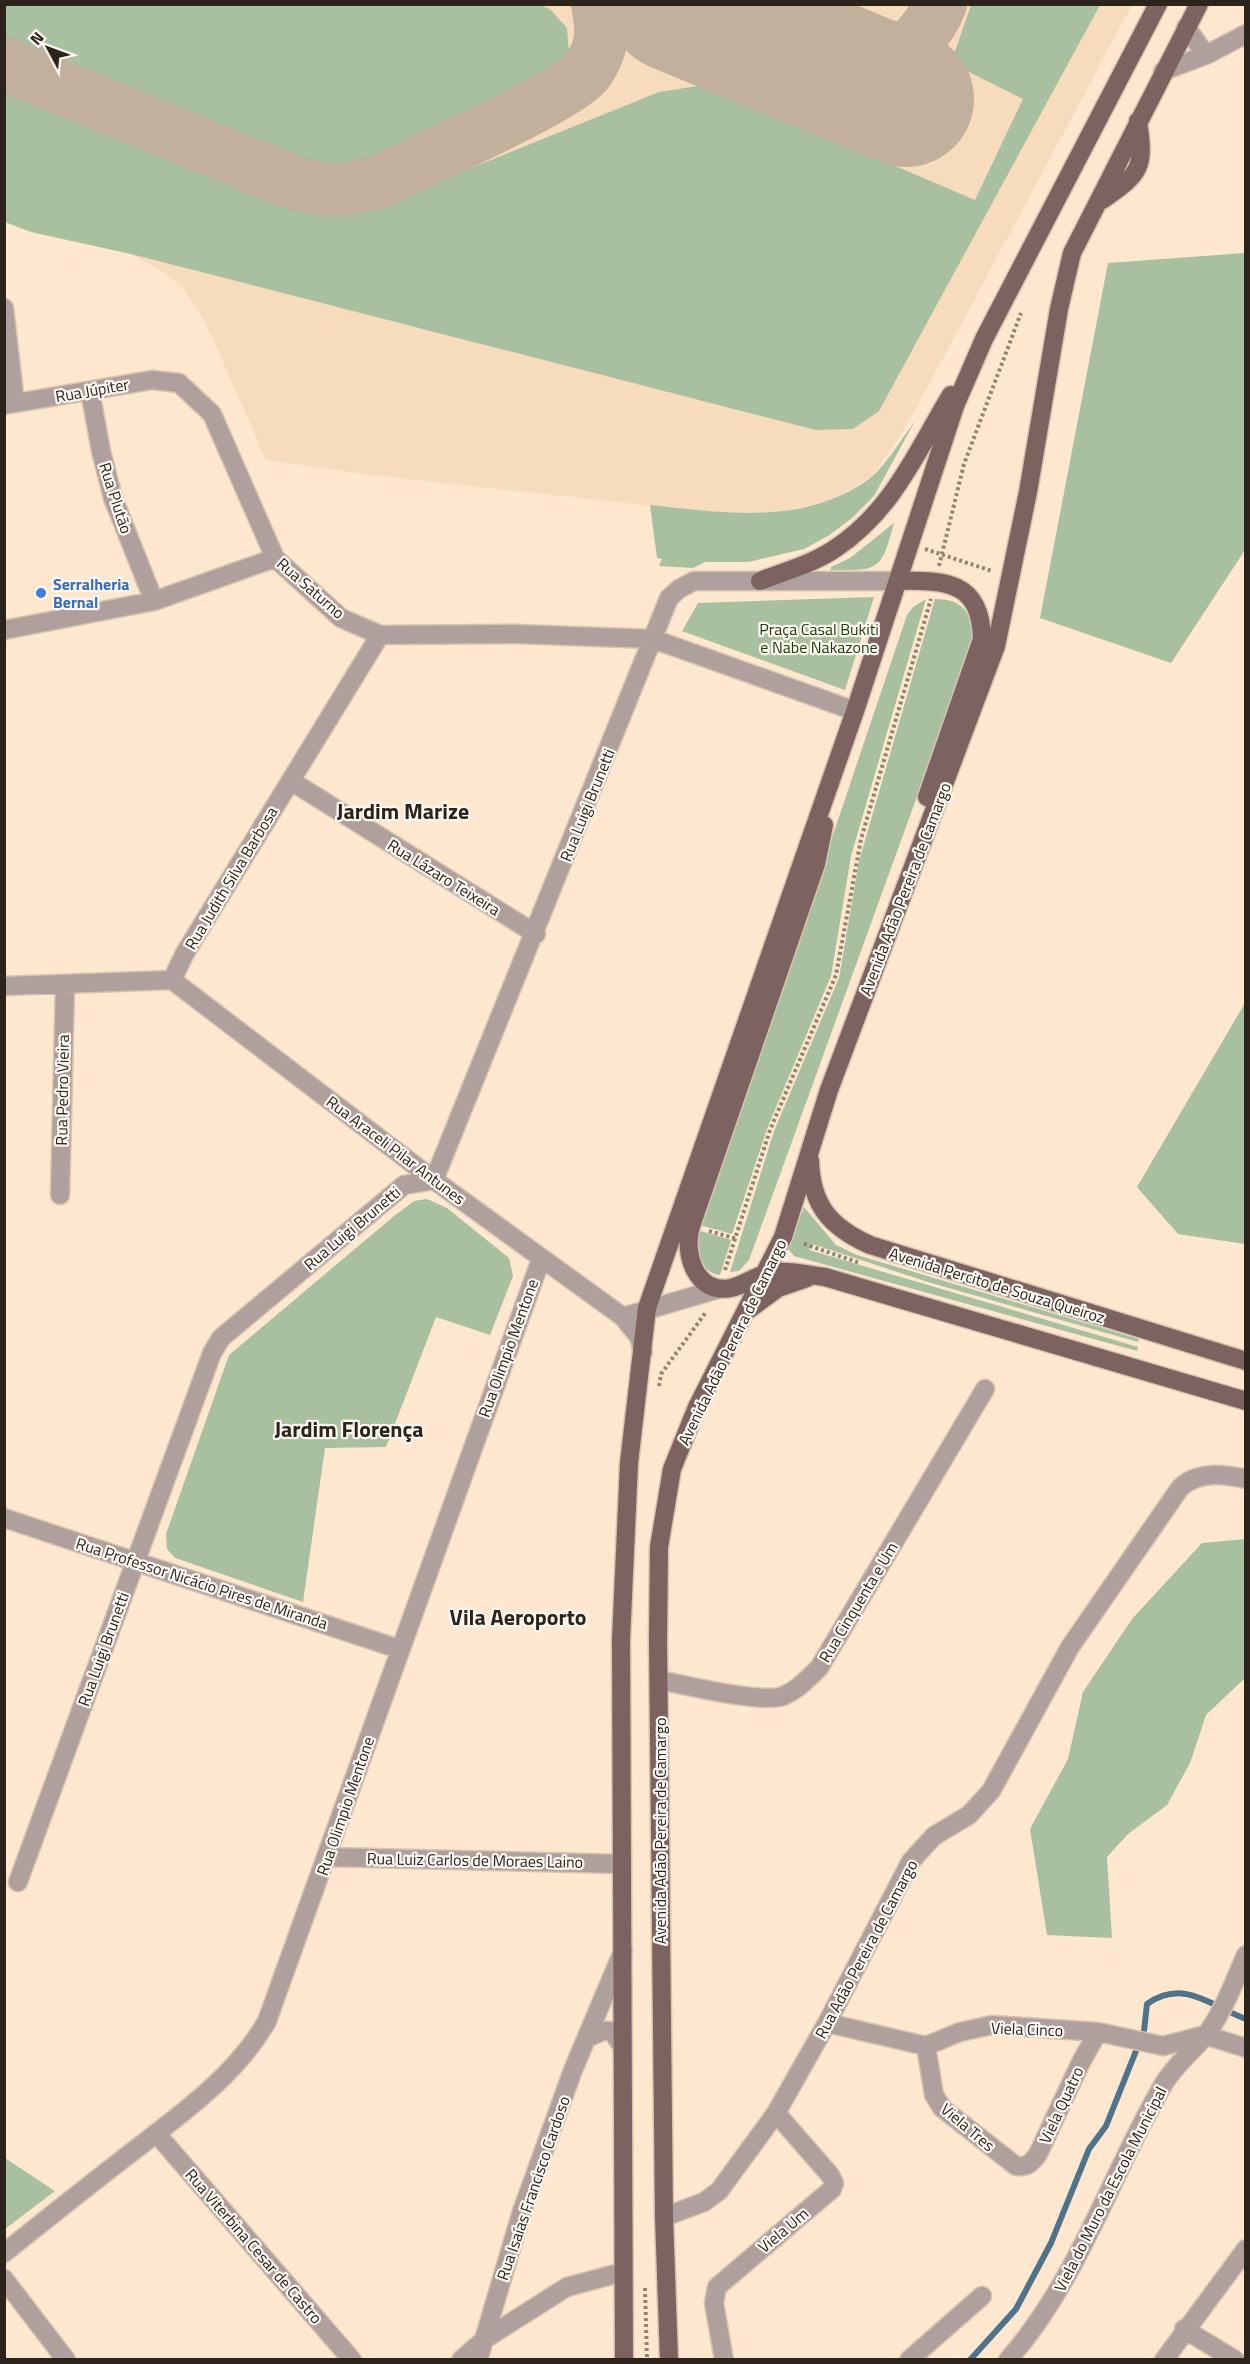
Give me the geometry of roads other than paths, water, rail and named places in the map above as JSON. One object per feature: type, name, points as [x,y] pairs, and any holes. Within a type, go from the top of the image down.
[{"type":"main road","points":[[760,581],[809,563],[836,549],[883,507],[909,469],[927,434],[984,339],[1158,4]]},
{"type":"main road","name":"Avenida Adão Pereira de Camargo","points":[[669,2360],[664,2217],[659,1547],[672,1469],[697,1407],[783,1237],[810,1146],[996,646],[1028,492],[1059,309],[1072,253],[1199,4]]},
{"type":"main road","points":[[624,2360],[623,1569],[628,1462],[647,1308],[855,711],[938,452],[984,339]]},
{"type":"main road","points":[[898,581],[936,580],[953,585],[969,596],[978,609],[982,639],[920,820],[906,887]]},
{"type":"main road","points":[[882,629],[894,608],[904,598],[936,580]]},
{"type":"main road","points":[[838,759],[816,864],[687,1240],[688,1257],[697,1274],[718,1288],[735,1287],[764,1273],[818,1276],[1245,1401]]},
{"type":"main road","name":"Avenida Percito de Souza Queiroz","points":[[810,1146],[811,1181],[818,1203],[833,1223],[850,1236],[881,1249],[1245,1361]]},
{"type":"main road","points":[[743,1316],[756,1302],[778,1288],[818,1276]]},
{"type":"street","points":[[1186,27],[1206,55]]},
{"type":"street","points":[[1163,71],[1206,55],[1245,34]]},
{"type":"street","points":[[4,308],[10,404]]},
{"type":"street","name":"Rua Júpiter","points":[[10,404],[152,380],[178,383]]},
{"type":"street","name":"Rua Saturno","points":[[178,383],[212,414],[275,558],[341,618],[380,635],[562,635],[653,639]]},
{"type":"street","name":"Rua Plutão","points":[[90,391],[101,451],[113,498],[154,601]]},
{"type":"street","points":[[4,630],[154,601],[275,558]]},
{"type":"street","points":[[688,652],[671,636],[667,624],[669,598],[679,588],[694,581],[898,581]]},
{"type":"street","name":"Rua Luigi Brunetti","points":[[18,1882],[212,1353],[221,1338],[404,1185],[434,1180],[536,934],[669,598]]},
{"type":"street","name":"Rua Judith Silva Barbosa","points":[[172,980],[185,953],[380,635]]},
{"type":"street","points":[[653,639],[855,711]]},
{"type":"street","name":"Rua Lázaro Teixeira","points":[[291,781],[536,934]]},
{"type":"street","points":[[4,986],[172,980]]},
{"type":"street","name":"Rua Araceli Pilar Antunes","points":[[172,980],[434,1180],[623,1317],[639,1337],[643,1352]]},
{"type":"street","name":"Rua Pedro Vieira","points":[[60,1195],[65,984]]},
{"type":"street","name":"Rua Olimpio Mentone","points":[[4,2253],[156,2133],[237,2064],[254,2044],[267,2021],[541,1258]]},
{"type":"street","points":[[623,1317],[718,1288]]},
{"type":"street","name":"Rua Cinquenta e Um","points":[[659,1680],[757,1698],[782,1697],[802,1685],[819,1668],[985,1389]]},
{"type":"street","name":"Rua Adão Pereira de Camargo","points":[[664,2217],[704,2202],[719,2191],[776,2113],[827,2022],[911,1862],[934,1836],[969,1815],[991,1791],[1070,1647],[1180,1488],[1190,1478],[1210,1475],[1245,1479]]},
{"type":"street","name":"Rua Professor Nicácio Pires de Miranda","points":[[4,1518],[399,1650]]},
{"type":"street","name":"Rua Luiz Carlos de Moraes Laino","points":[[327,1857],[622,1864]]},
{"type":"street","name":"Rua Isaías Francisco Cardoso","points":[[478,2360],[522,2211],[587,2038],[624,1949]]},
{"type":"street","name":"Viela do Muro da Escola Municipal","points":[[1008,2360],[1050,2305],[1080,2251],[1164,2083],[1205,2035],[1216,2018],[1231,1990],[1245,1955]]},
{"type":"street","points":[[827,2022],[927,2046]]},
{"type":"street","name":"Viela Cinco","points":[[927,2046],[960,2032],[992,2025],[1098,2032],[1130,2037],[1163,2046],[1205,2035]]},
{"type":"street","points":[[587,2038],[603,2031],[612,2031],[622,2046]]},
{"type":"street","name":"Viela Quatro","points":[[1016,2166],[1030,2164],[1038,2154],[1081,2062],[1098,2032]]},
{"type":"street","points":[[1205,2035],[1245,2048]]},
{"type":"street","name":"Viela Tres","points":[[927,2046],[933,2095],[942,2108],[1016,2166]]},
{"type":"street","name":"Viela Um","points":[[724,2360],[714,2303],[717,2287],[832,2189],[834,2183],[830,2175],[776,2113]]},
{"type":"street","name":"Rua Viterbina Cesar de Castro","points":[[156,2133],[352,2360]]},
{"type":"street","points":[[1164,2360],[1184,2329],[1245,2249]]},
{"type":"street","points":[[460,2360],[485,2339],[567,2287],[623,2272]]},
{"type":"street","points":[[4,2279],[66,2360]]},
{"type":"street","points":[[909,2360],[982,2296]]},
{"type":"street","points":[[1184,2329],[1235,2360]]},
{"type":"waterway","points":[[970,2360],[1016,2309],[1051,2243],[1089,2149],[1106,2126],[1144,2031],[1147,2004],[1160,1997],[1185,1994],[1246,2019]]},
{"type":"place","name":"Serralheria Bernal","points":[[41,593]]},
{"type":"district","name":"Jardim Marize","points":[[403,811]]},
{"type":"district","name":"Jardim Florença","points":[[349,1429]]},
{"type":"district","name":"Vila Aeroporto","points":[[518,1617]]},
{"type":"park label","name":"Praça Casal Bukiti e Nabe Nakazone","points":[[819,638]]}]
